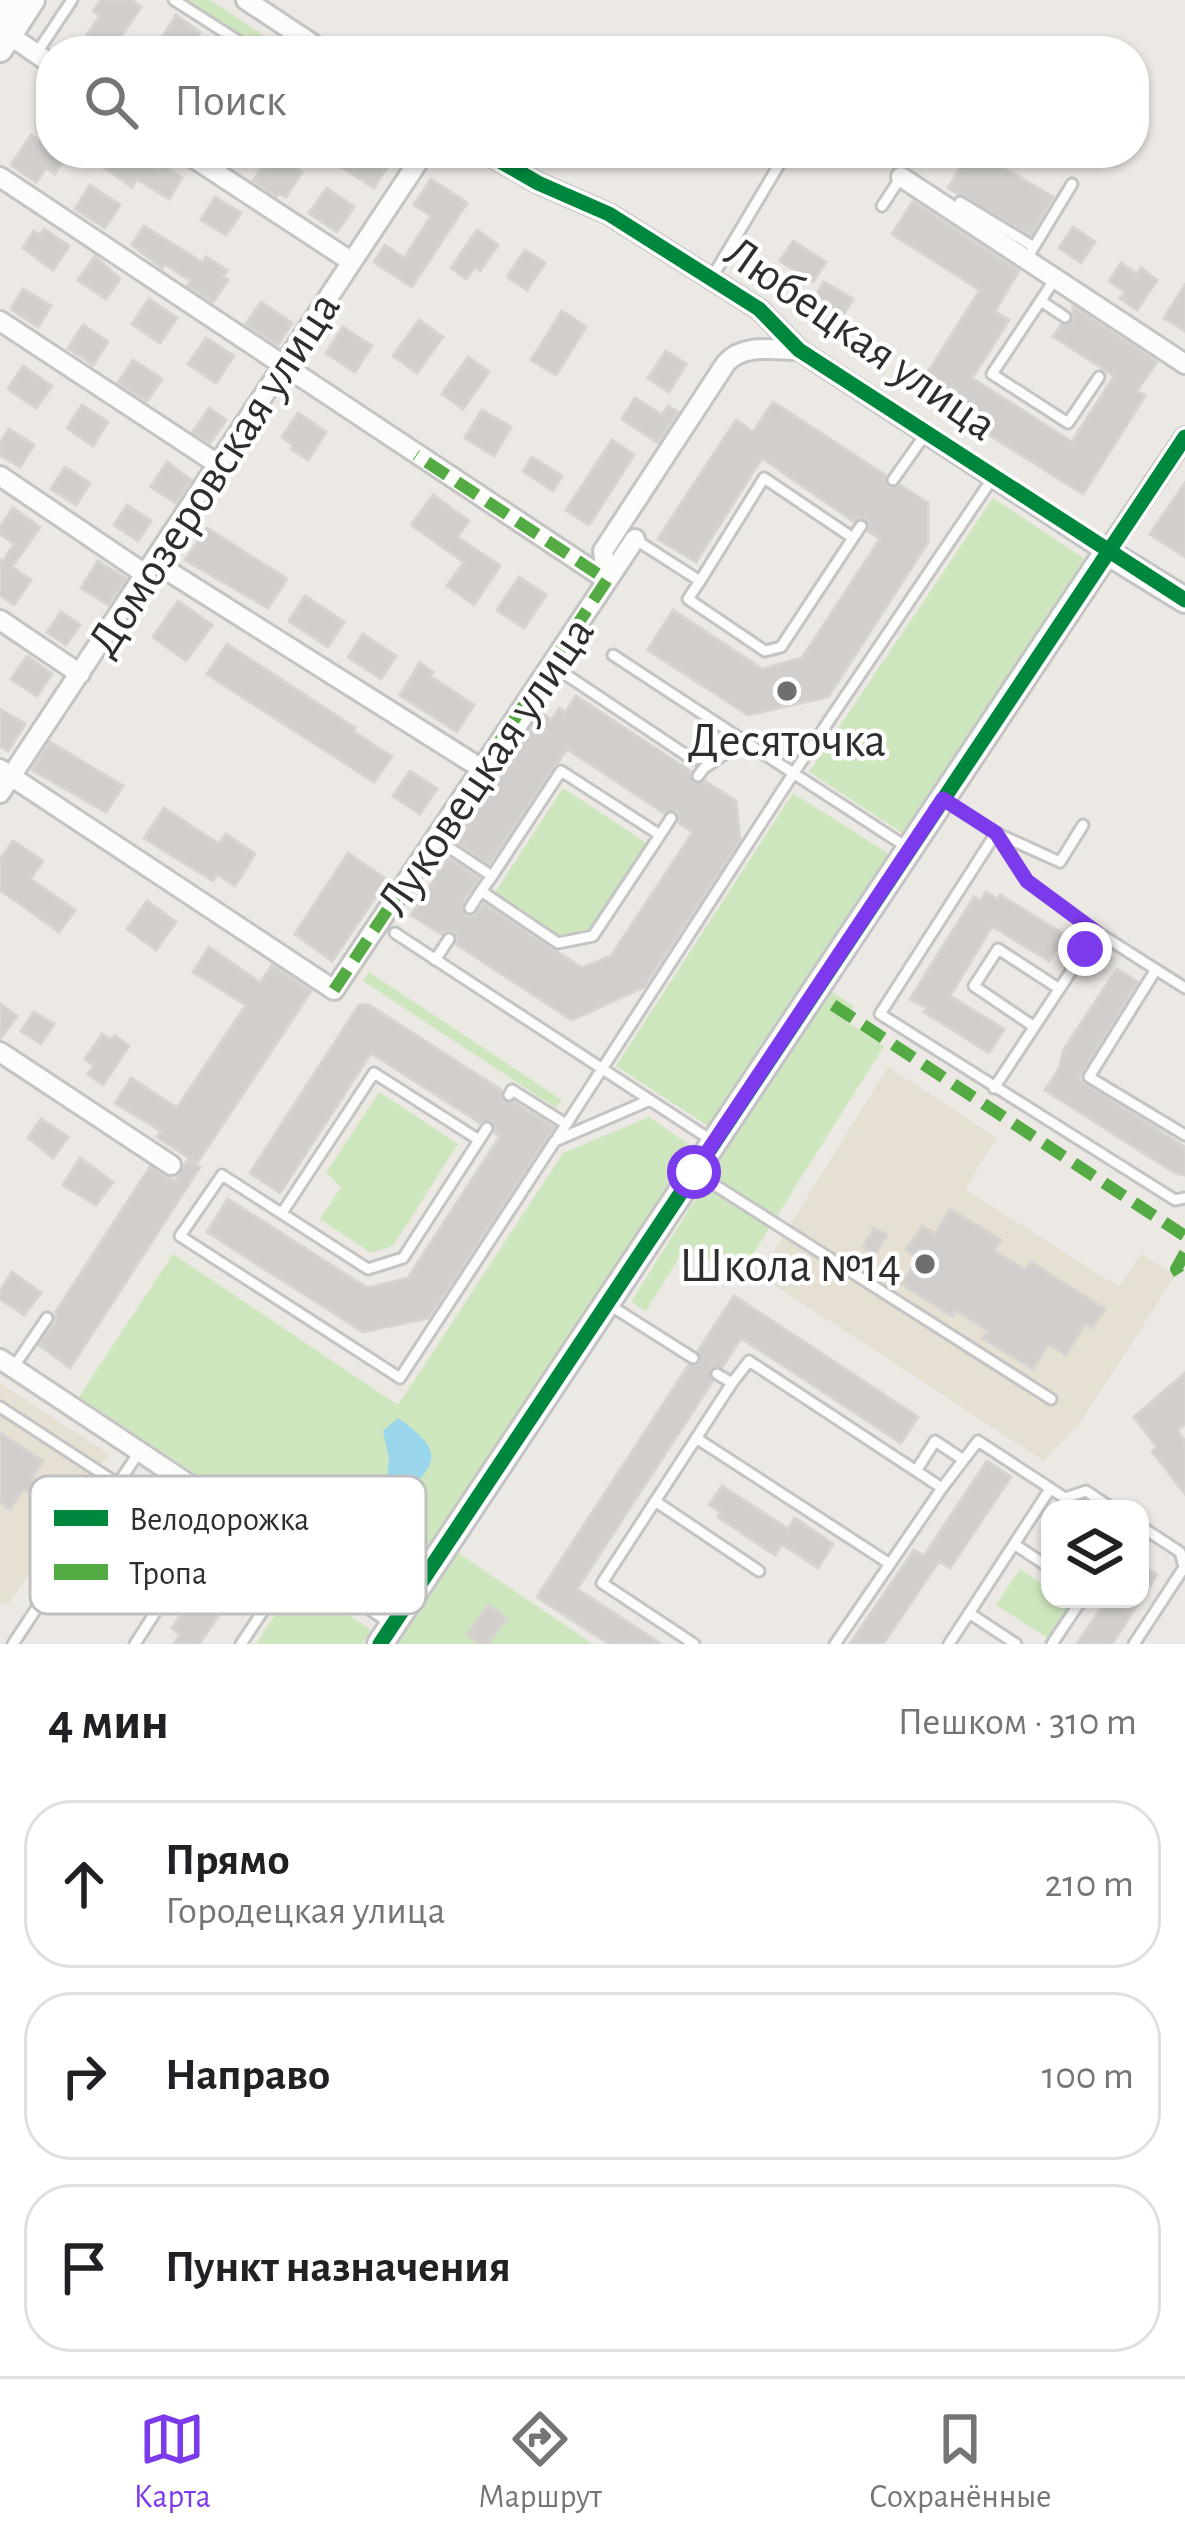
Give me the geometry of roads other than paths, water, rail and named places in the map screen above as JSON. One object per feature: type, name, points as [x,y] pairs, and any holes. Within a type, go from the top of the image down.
[{"type":"street","points":[[2,31],[9,0]]},
{"type":"street","points":[[2,31],[32,0]]},
{"type":"street","points":[[246,0],[300,36]]},
{"type":"street","points":[[2,31],[36,54]]},
{"type":"street","points":[[209,168],[352,262]]},
{"type":"street","name":"Домозеровская улица","points":[[4,780],[284,368],[411,168]]},
{"type":"street","name":"Любецкая улица","points":[[512,168],[609,214],[759,309],[800,350],[1185,599]]},
{"type":"street","points":[[0,177],[607,580]]},
{"type":"street","points":[[902,177],[1030,253],[1055,278],[1185,364]]},
{"type":"street","points":[[0,321],[218,465]]},
{"type":"street","points":[[607,580],[603,551],[733,354],[800,350]]},
{"type":"street","points":[[426,1574],[1185,437]]},
{"type":"street","points":[[0,476],[471,762]]},
{"type":"street","name":"Луковецкая улица","points":[[4,780],[334,991],[441,842],[634,539]]},
{"type":"street","points":[[0,620],[80,674]]},
{"type":"street","points":[[0,1052],[171,1165]]},
{"type":"street","points":[[6,1364],[176,1476]]},
{"type":"street","points":[[384,1614],[395,1621]]},
{"type":"street","points":[[380,1644],[400,1614]]},
{"type":"lane","points":[[55,36],[72,0]]},
{"type":"lane","points":[[174,0],[230,36]]},
{"type":"lane","points":[[711,279],[777,168]]},
{"type":"lane","points":[[882,206],[902,177]]},
{"type":"lane","points":[[960,202],[1030,253],[1072,184]]},
{"type":"lane","points":[[1055,278],[992,374],[1068,423],[1099,377]]},
{"type":"lane","points":[[1041,301],[1066,317]]},
{"type":"lane","points":[[893,480],[927,433]]},
{"type":"lane","points":[[487,1128],[403,1258],[368,1268],[223,1175],[181,1237],[400,1378],[994,476]]},
{"type":"lane","points":[[853,538],[764,478],[688,599],[765,651],[781,647],[861,526]]},
{"type":"lane","points":[[634,539],[700,581]]},
{"type":"lane","points":[[613,655],[909,849]]},
{"type":"lane","points":[[492,876],[441,842],[560,670],[692,759],[720,757]]},
{"type":"lane","points":[[698,776],[744,741]]},
{"type":"lane","points":[[470,908],[561,771],[660,835]]},
{"type":"lane","points":[[943,799],[996,833],[1060,862],[1083,825]]},
{"type":"lane","points":[[481,892],[558,943],[593,936],[671,818]]},
{"type":"lane","points":[[996,833],[1027,881],[1185,988]]},
{"type":"lane","points":[[996,833],[880,1014],[1174,1200],[1185,1198]]},
{"type":"lane","points":[[994,1088],[1096,932]]},
{"type":"lane","points":[[395,933],[714,1142]]},
{"type":"lane","points":[[435,960],[449,940]]},
{"type":"lane","points":[[1033,1026],[974,986],[998,949],[1058,988]]},
{"type":"lane","points":[[1155,971],[1089,1077],[1185,1135]]},
{"type":"lane","points":[[282,1213],[374,1072],[479,1140]]},
{"type":"lane","points":[[508,1095],[512,1090],[566,1124]]},
{"type":"lane","points":[[555,1142],[650,1100]]},
{"type":"lane","points":[[694,1172],[1051,1400]]},
{"type":"lane","points":[[607,1303],[693,1358]]},
{"type":"lane","points":[[6,1364],[46,1318]]},
{"type":"lane","points":[[694,1644],[602,1583],[748,1361],[942,1488]]},
{"type":"lane","points":[[717,1374],[732,1383]]},
{"type":"lane","points":[[0,1407],[106,1476]]},
{"type":"lane","points":[[696,1438],[890,1564]]},
{"type":"lane","points":[[916,1471],[934,1441],[962,1459]]},
{"type":"lane","points":[[835,1644],[978,1441],[1065,1498],[1086,1491],[1100,1500]]},
{"type":"lane","points":[[123,1476],[139,1452]]},
{"type":"lane","points":[[949,1644],[1051,1489]]},
{"type":"lane","points":[[655,1502],[759,1570]]},
{"type":"lane","points":[[1134,1644],[1184,1569],[1180,1552],[1149,1532]]},
{"type":"lane","points":[[1014,1544],[1041,1562]]},
{"type":"lane","points":[[1052,1644],[1076,1608]]},
{"type":"lane","points":[[969,1613],[1016,1644]]},
{"type":"lane","points":[[13,1644],[32,1614]]},
{"type":"lane","points":[[135,1644],[154,1614]]},
{"type":"lane","points":[[241,1644],[261,1614]]},
{"type":"water","points":[[398,1418],[418,1434],[432,1457],[421,1476],[387,1476],[383,1431]]},
{"type":"place","name":"Десяточка","points":[[787,691]]},
{"type":"place","name":"Школа №14","points":[[925,1264]]}]
